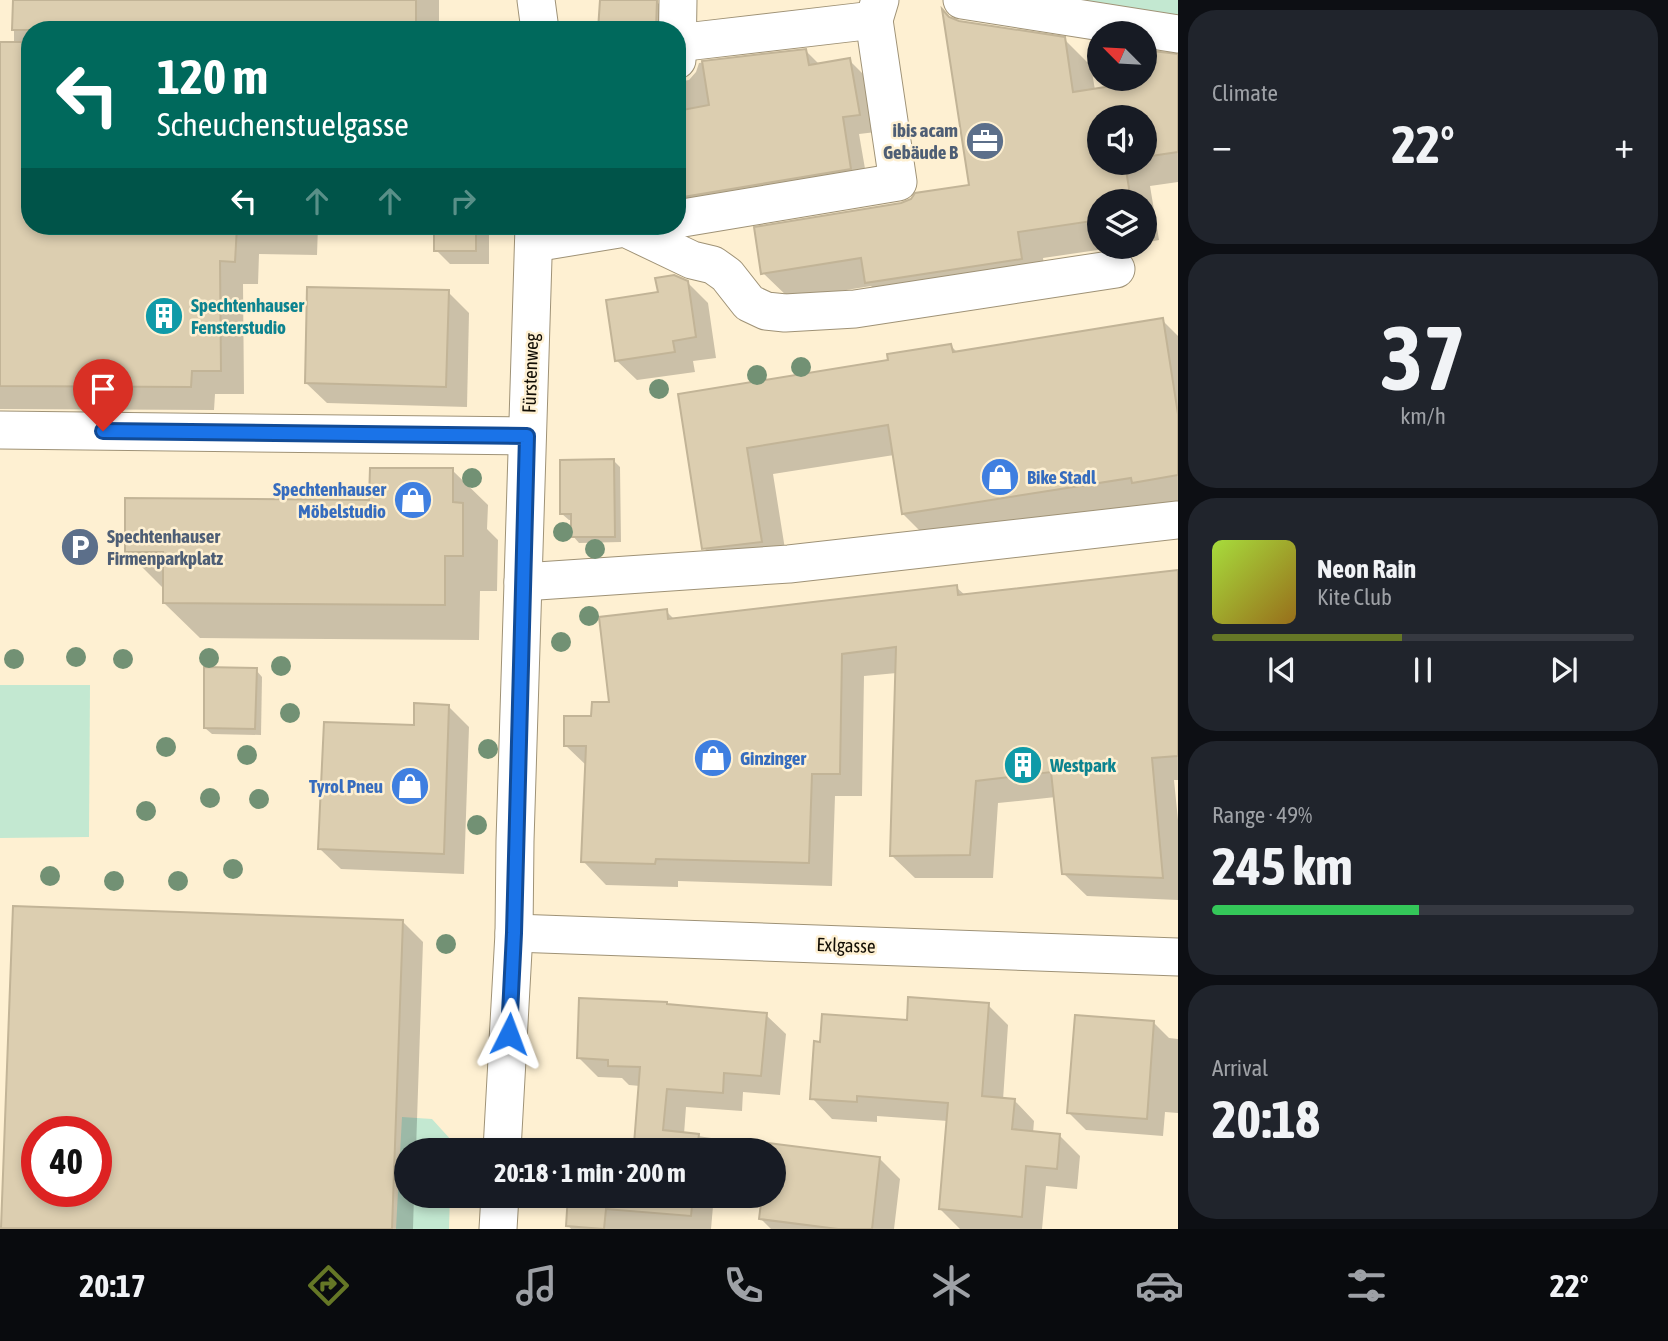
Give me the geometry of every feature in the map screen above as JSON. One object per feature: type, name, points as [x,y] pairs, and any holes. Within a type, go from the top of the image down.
[{"type":"street","points":[[678,0],[678,21]]},
{"type":"street","points":[[962,0],[1178,34]]},
{"type":"street","points":[[686,42],[877,10],[898,182],[686,217]]},
{"type":"street","name":"Fürstenweg","points":[[503,1138],[514,933],[534,235]]},
{"type":"street","points":[[646,235],[692,260],[713,265],[727,275],[749,303],[766,311],[785,313],[855,309],[1116,269]]},
{"type":"street","points":[[0,430],[527,436]]},
{"type":"street","points":[[523,582],[789,564],[1178,520]]},
{"type":"street","name":"Exlgasse","points":[[514,933],[1178,957]]},
{"type":"street","points":[[498,1229],[499,1208]]},
{"type":"green space","points":[[1069,0],[1178,0],[1178,17]]},
{"type":"green space","points":[[0,685],[90,685],[89,837],[0,838]]},
{"type":"green space","points":[[402,1117],[432,1119],[449,1138],[401,1138]]},
{"type":"green space","points":[[397,1208],[450,1208],[449,1229],[396,1229]]},
{"type":"building","points":[[13,0],[416,0],[416,21],[21,21],[21,30],[12,30]]},
{"type":"building","points":[[600,0],[657,0],[656,21],[599,21]]},
{"type":"building","points":[[942,9],[949,17],[959,21],[1065,37],[1073,92],[1157,91],[1157,52],[1178,54],[1178,152],[1157,155],[1157,105],[1087,105],[1087,175],[1127,175],[1129,189],[1087,189],[1087,222],[1018,232],[1022,259],[865,283],[861,258],[761,274],[754,227],[901,203],[911,199],[915,193],[969,185]]},
{"type":"building","points":[[0,42],[21,42],[21,235],[236,235],[235,262],[220,261],[221,371],[192,371],[191,387],[0,386]]},
{"type":"building","points":[[806,49],[809,65],[850,58],[860,115],[843,117],[851,169],[686,196],[686,109],[709,105],[702,61]]},
{"type":"building","points":[[434,235],[476,235],[476,251],[434,251]]},
{"type":"building","points":[[674,275],[688,281],[696,337],[673,341],[675,352],[615,361],[606,300],[658,292],[655,278]]},
{"type":"building","points":[[307,287],[449,290],[446,387],[305,383]]},
{"type":"building","points":[[1163,318],[1178,414],[1178,475],[1132,483],[1131,478],[902,514],[888,425],[747,448],[762,542],[702,549],[678,394],[888,360],[887,354],[951,344],[953,352]]},
{"type":"building","points":[[614,459],[615,537],[571,537],[571,514],[560,514],[560,460]]},
{"type":"building","points":[[370,468],[453,468],[453,502],[463,503],[463,556],[445,556],[445,605],[163,603],[163,552],[125,552],[125,498],[369,500]]},
{"type":"building","points":[[1178,570],[1178,756],[1152,758],[1163,878],[1062,874],[1051,772],[976,781],[970,855],[890,856],[896,647],[842,654],[840,774],[812,774],[809,863],[656,859],[655,864],[581,862],[586,746],[564,746],[564,716],[591,716],[592,702],[609,702],[599,617],[667,609],[668,619],[957,585],[958,595]]},
{"type":"building","points":[[204,667],[257,668],[255,729],[204,728]]},
{"type":"building","points":[[414,703],[449,705],[444,854],[318,849],[324,722],[414,725]]},
{"type":"building","points":[[13,906],[403,920],[392,1229],[1,1228]]},
{"type":"building","points":[[908,997],[989,1003],[982,1096],[1015,1099],[1012,1129],[1060,1134],[1057,1169],[1026,1166],[1022,1217],[939,1209],[948,1103],[857,1096],[857,1102],[810,1099],[814,1041],[820,1042],[822,1014],[907,1020]]},
{"type":"building","points":[[579,998],[667,1002],[767,1013],[761,1076],[724,1073],[723,1093],[667,1089],[663,1130],[699,1134],[698,1138],[634,1138],[640,1067],[608,1066],[608,1060],[577,1058]]},
{"type":"building","points":[[1075,1015],[1154,1021],[1147,1119],[1067,1113]]},
{"type":"building","points":[[786,1145],[880,1157],[872,1229],[838,1229],[759,1219],[760,1208],[786,1208]]},
{"type":"building","points":[[567,1208],[692,1208],[691,1216],[606,1209],[604,1229],[566,1226]]},
{"type":"place","name":"ibis acam Gebäude B","points":[[985,141]]},
{"type":"place","name":"Spechtenhauser Fensterstudio","points":[[164,316]]},
{"type":"place","name":"Bike Stadl","points":[[1000,477]]},
{"type":"place","name":"Spechtenhauser Möbelstudio","points":[[413,500]]},
{"type":"place","name":"Spechtenhauser Firmenparkplatz","points":[[80,547]]},
{"type":"place","name":"Ginzinger","points":[[713,758]]},
{"type":"place","name":"Westpark","points":[[1023,765]]},
{"type":"place","name":"Tyrol Pneu","points":[[410,786]]},
{"type":"route","points":[[103,431],[527,436],[509,1034]]}]
